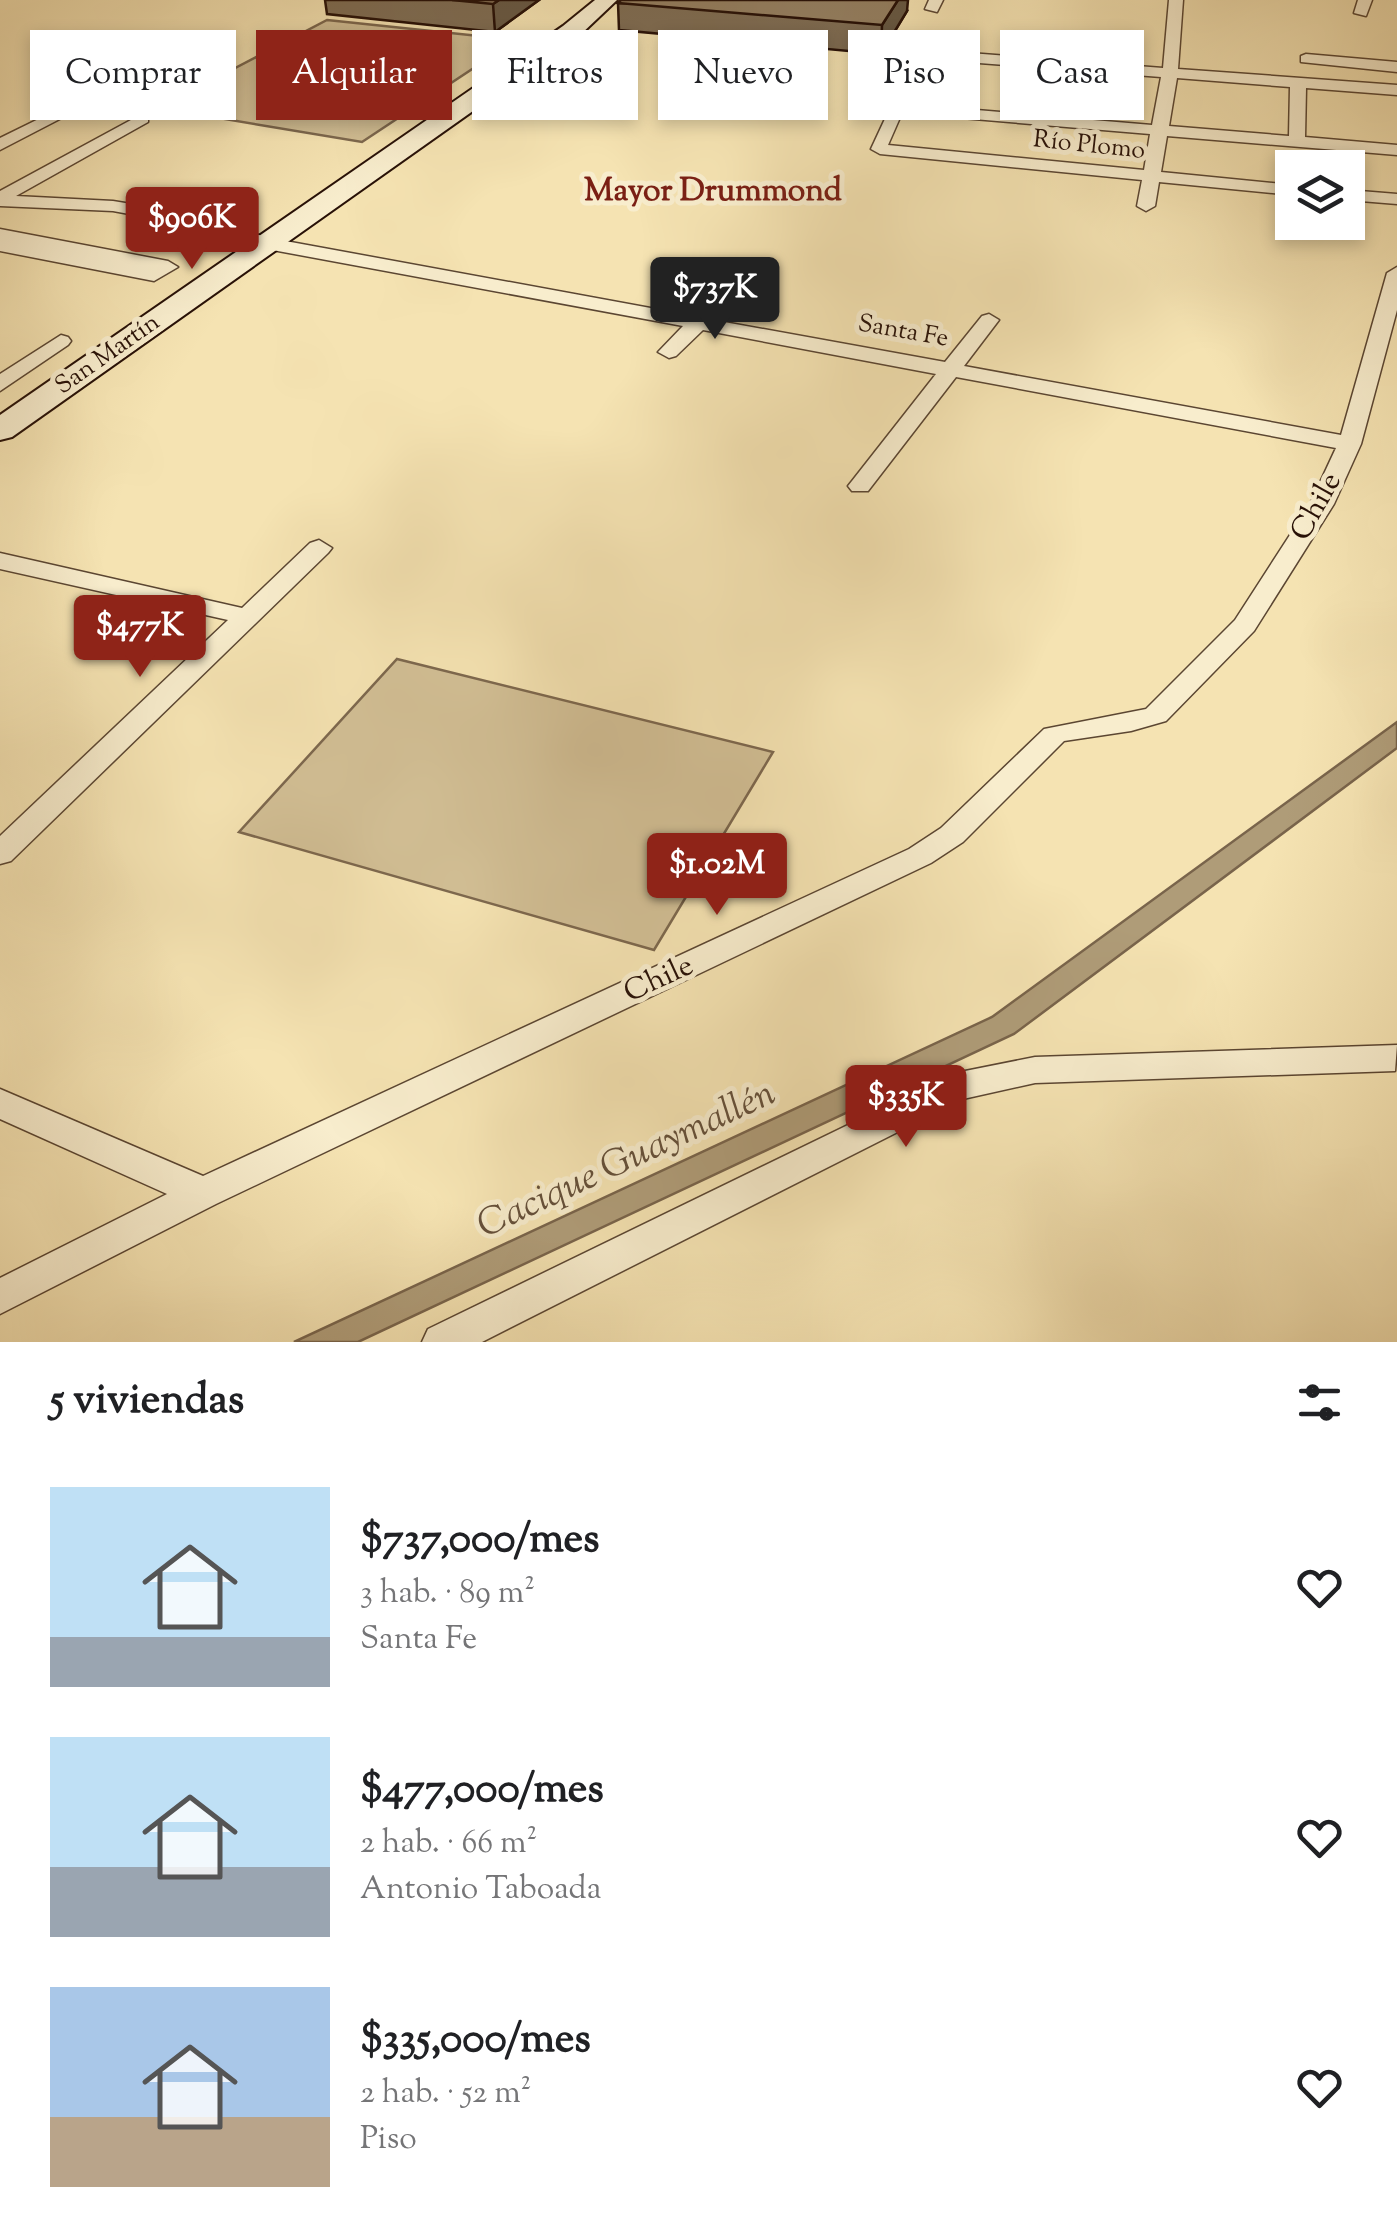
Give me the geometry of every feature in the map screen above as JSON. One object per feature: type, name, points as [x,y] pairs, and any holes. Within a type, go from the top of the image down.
[{"type":"main road","name":"San Martín","points":[[0,430],[571,31],[607,0]]},
{"type":"street","points":[[1146,206],[1170,72],[1176,0]]},
{"type":"street","points":[[980,52],[1397,90]]},
{"type":"street","points":[[1306,60],[1397,67]]},
{"type":"street","points":[[1297,141],[1298,82]]},
{"type":"street","points":[[980,115],[1397,150]]},
{"type":"street","points":[[0,145],[49,120]]},
{"type":"street","points":[[3,196],[140,120]]},
{"type":"street","name":"Río Plomo","points":[[891,120],[880,149],[1275,188]]},
{"type":"street","name":"Santa Fe","points":[[3,196],[119,201],[222,222],[267,243],[1350,444]]},
{"type":"street","points":[[1365,196],[1397,199]]},
{"type":"street","points":[[0,235],[168,267],[154,275],[0,246]]},
{"type":"street","name":"Chile","points":[[0,1297],[204,1193],[920,856],[952,836],[1054,735],[1156,716],[1245,624],[1322,504],[1350,444],[1397,273]]},
{"type":"street","points":[[669,352],[726,295]]},
{"type":"street","points":[[860,486],[989,320]]},
{"type":"street","points":[[0,384],[61,342]]},
{"type":"street","points":[[0,854],[320,548]]},
{"type":"street","points":[[0,561],[248,617]]},
{"type":"street","points":[[442,1342],[955,1087],[1035,1070],[1395,1058]]},
{"type":"street","points":[[0,1102],[204,1193]]},
{"type":"shaded area","points":[[327,20],[422,30],[308,30]]},
{"type":"shaded area","points":[[452,33],[472,35],[472,69],[452,82]]},
{"type":"shaded area","points":[[256,57],[256,120],[395,120],[362,142],[231,120],[236,120],[236,68]]},
{"type":"shaded area","points":[[397,659],[773,752],[654,950],[239,832]]},
{"type":"shaded area","points":[[1397,722],[1397,748],[1014,1034],[358,1342],[294,1342],[992,1017]]},
{"type":"building","points":[[452,0],[499,0],[493,4]]},
{"type":"building","points":[[898,0],[882,25],[618,3]]},
{"type":"district","name":"Mayor Drummond","points":[[713,192]]},
{"type":"water label","name":"Cacique Guaymallén","points":[[627,1161]]}]
